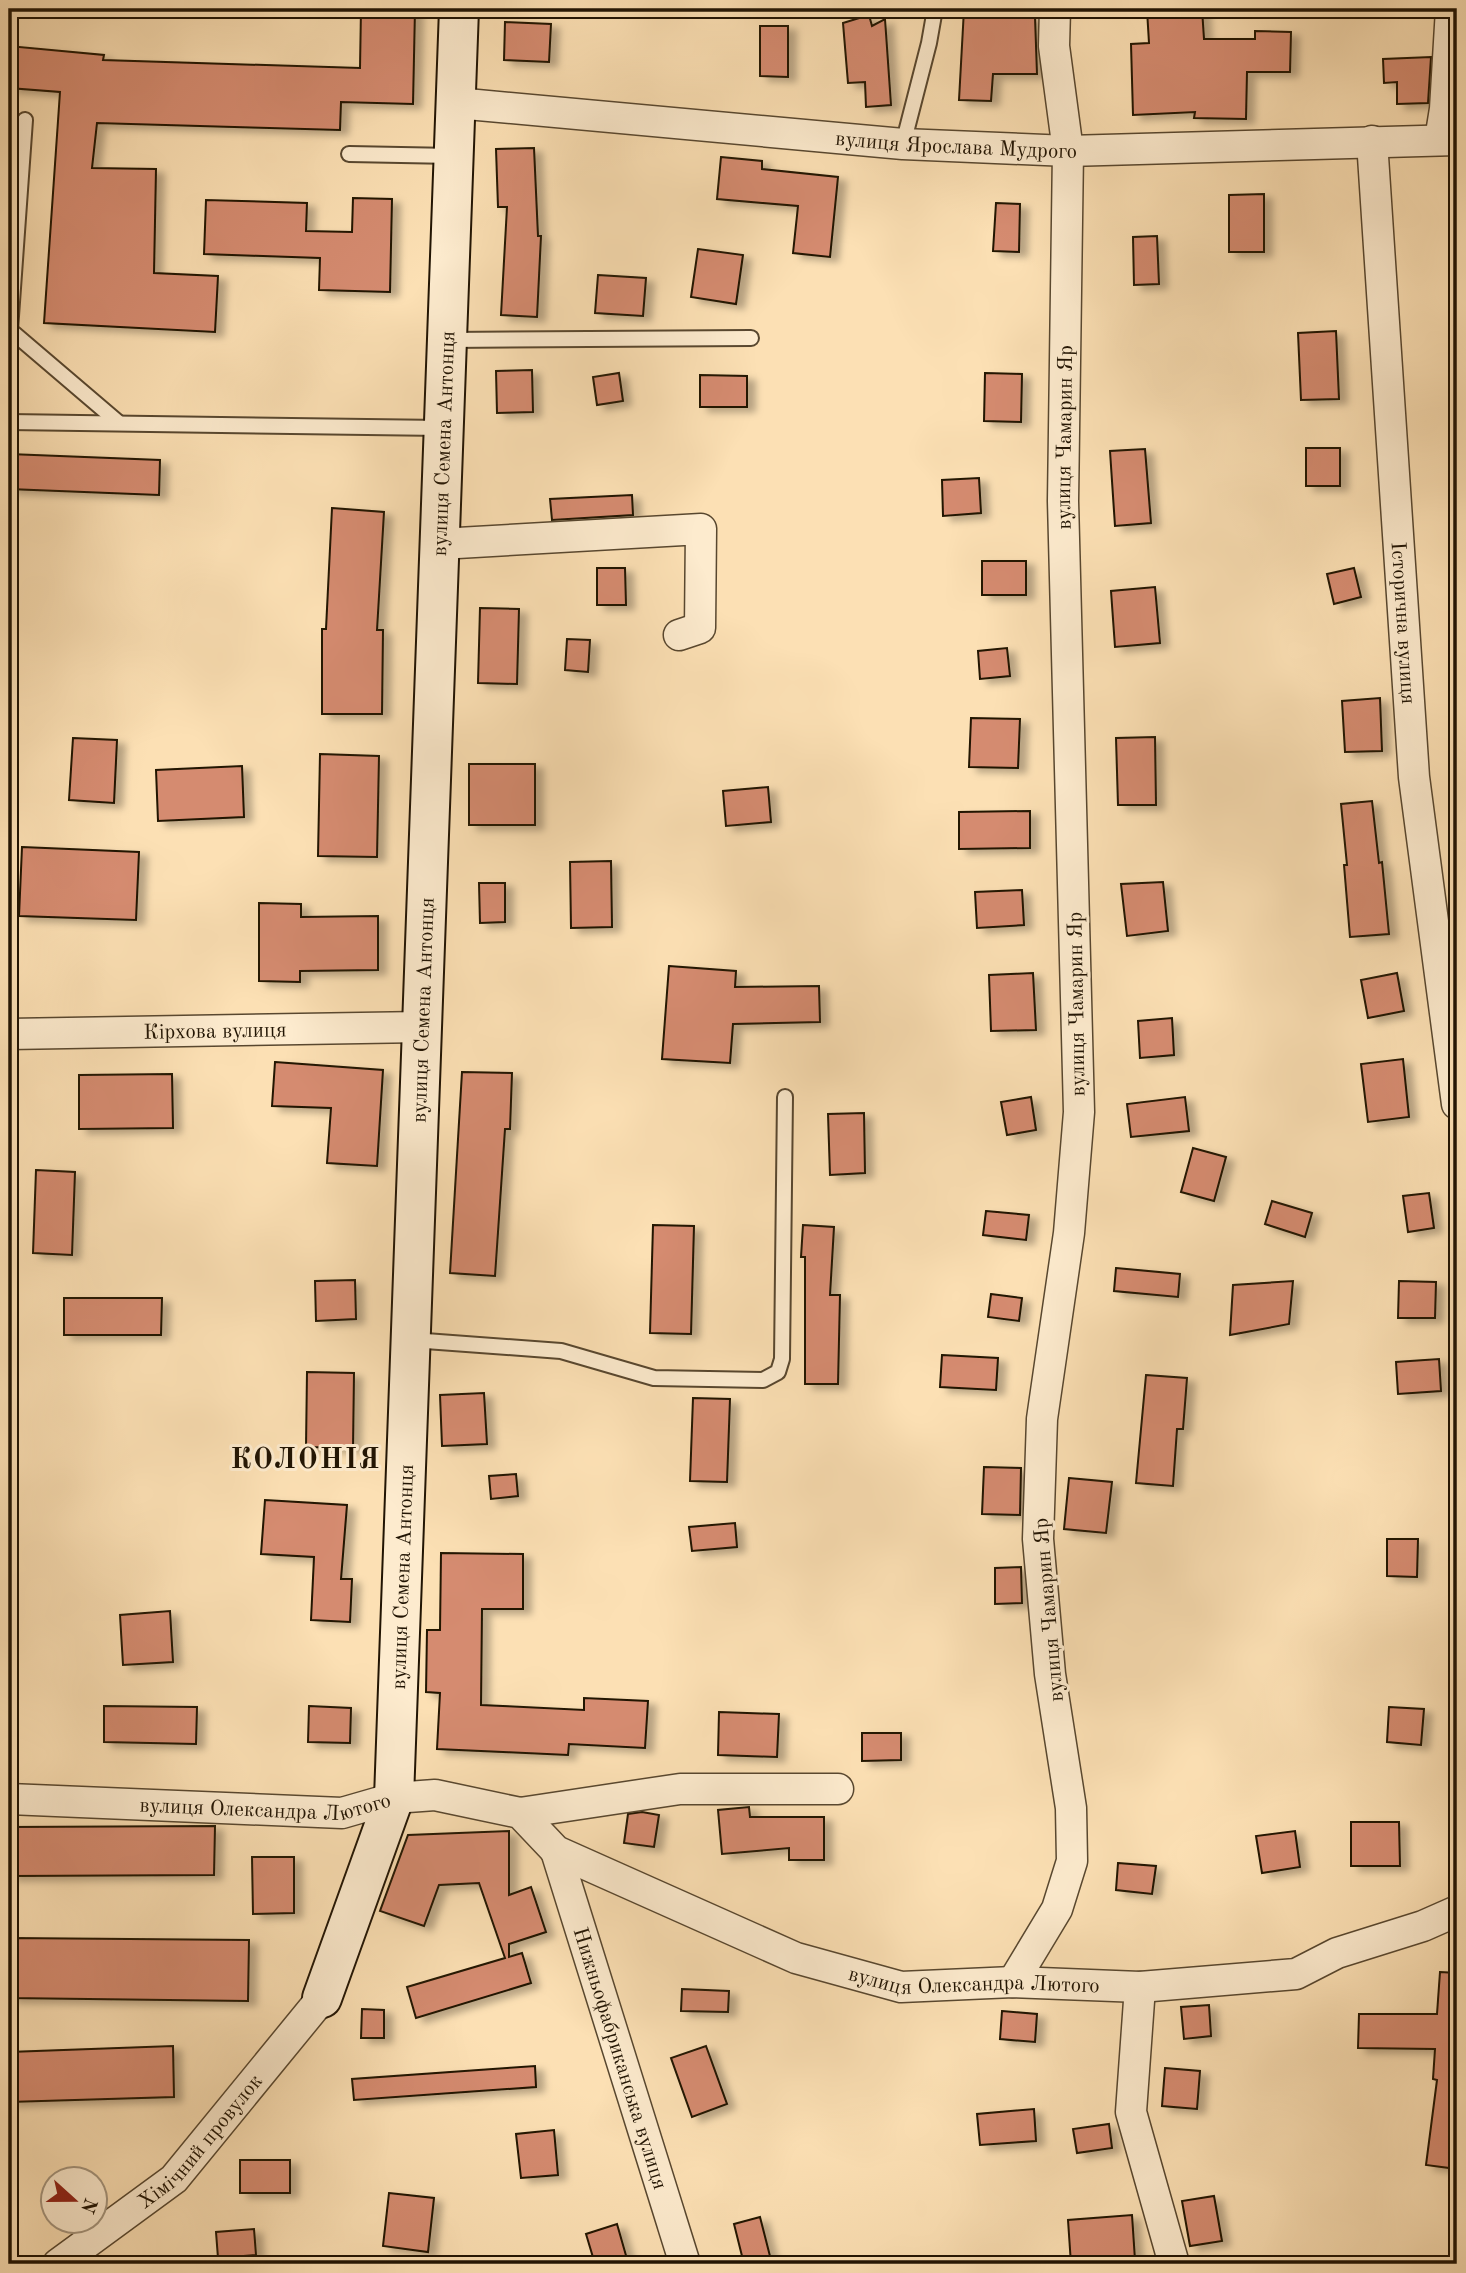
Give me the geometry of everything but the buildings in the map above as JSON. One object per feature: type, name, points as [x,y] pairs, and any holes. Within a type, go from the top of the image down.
[{"type":"street","name":"вулиця Семена Антонця","points":[[322,1998],[394,1798],[459,9]]},
{"type":"street","name":"вулиця Чамарин Яр","points":[[1013,1982],[1057,1909],[1072,1861],[1071,1808],[1050,1674],[1038,1539],[1042,1419],[1069,1233],[1079,1112],[1063,501],[1068,151],[1054,46],[1055,9]]},
{"type":"street","points":[[1449,140],[1445,109],[1451,9]]},
{"type":"street","name":"вулиця Ярослава Мудрого","points":[[456,103],[903,144],[1068,151],[1449,140]]},
{"type":"street","name":"Історична вулиця","points":[[1372,141],[1414,777],[1457,1104]]},
{"type":"street","points":[[440,544],[701,529],[701,628],[678,635]]},
{"type":"street","name":"Кірхова вулиця","points":[[9,1034],[422,1027]]},
{"type":"street","name":"вулиця Олександра Лютого","points":[[9,1799],[342,1812],[394,1798],[435,1795],[520,1813],[680,1789],[838,1789]]},
{"type":"street","name":"вулиця Олександра Лютого","points":[[520,1813],[556,1851],[796,1958],[901,1987],[1013,1982],[1140,1987],[1296,1974],[1337,1953],[1423,1926],[1457,1911]]},
{"type":"street","name":"Нижньофабриканська вулиця","points":[[556,1851],[685,2264]]},
{"type":"street","points":[[1140,1987],[1131,2112],[1174,2264]]},
{"type":"street","name":"Хімічний провулок","points":[[58,2264],[174,2179],[322,1998]]},
{"type":"lane","points":[[903,144],[935,9]]},
{"type":"lane","points":[[25,120],[10,330],[119,423]]},
{"type":"lane","points":[[349,154],[454,156]]},
{"type":"lane","points":[[447,340],[751,338]]},
{"type":"lane","points":[[9,422],[444,428]]},
{"type":"lane","points":[[411,1340],[561,1351],[654,1378],[763,1380],[778,1372],[782,1359],[785,1097]]},
{"type":"district","name":"КОЛОНІЯ","points":[[306,1458]]}]
